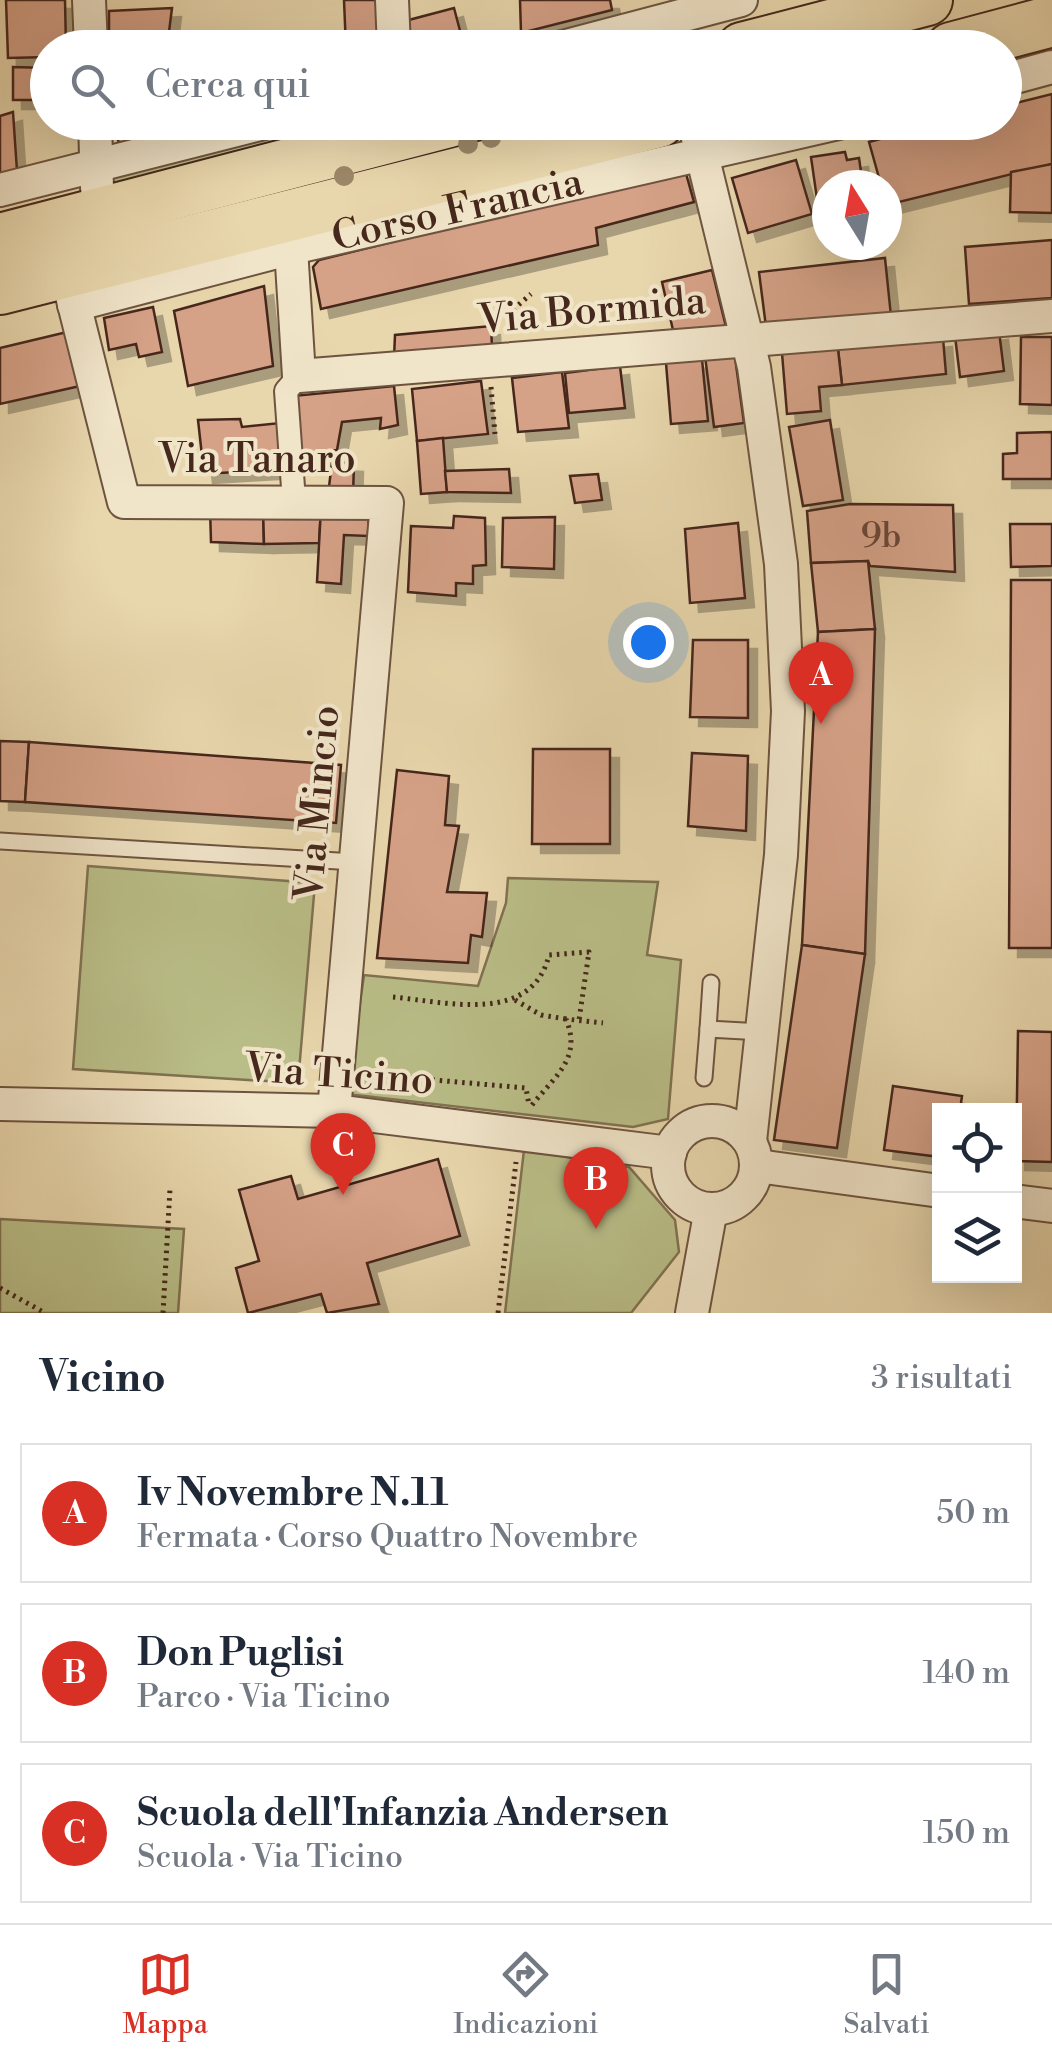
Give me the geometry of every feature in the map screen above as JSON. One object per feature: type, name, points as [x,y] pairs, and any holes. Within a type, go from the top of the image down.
[{"type":"main road","points":[[811,30],[927,0]]},
{"type":"main road","points":[[1018,30],[1052,21]]},
{"type":"main road","name":"Corso Francia","points":[[0,239],[97,190],[342,140]]},
{"type":"main road","name":"Corso Francia","points":[[0,289],[70,289],[288,232],[598,140]]},
{"type":"street","points":[[89,0],[91,30]]},
{"type":"street","points":[[392,0],[393,30]]},
{"type":"street","points":[[678,30],[741,0]]},
{"type":"street","points":[[1022,76],[1052,68]]},
{"type":"street","points":[[96,140],[97,190]]},
{"type":"street","name":"Corso Francia","points":[[0,190],[97,190],[223,140]]},
{"type":"street","name":"Corso Francia","points":[[288,232],[689,140]]},
{"type":"street","points":[[698,140],[748,340],[771,466],[781,564],[788,712],[781,854],[753,1154],[747,1192],[737,1201],[711,1208],[686,1200],[670,1179],[670,1153],[676,1140],[698,1123],[727,1123],[753,1154],[932,1189]]},
{"type":"street","name":"Corso Francia","points":[[708,140],[747,148],[777,140]]},
{"type":"street","points":[[288,232],[299,376],[286,391],[294,501]]},
{"type":"street","name":"Via Tanaro","points":[[70,289],[124,502],[387,503]]},
{"type":"street","name":"Via Bormida","points":[[299,376],[1052,316]]},
{"type":"street","name":"Via Mincio","points":[[334,1111],[387,503]]},
{"type":"street","name":"Via Ticino","points":[[0,1104],[334,1111],[670,1153]]},
{"type":"street","points":[[1022,1202],[1052,1206]]},
{"type":"street","points":[[692,1313],[711,1208]]},
{"type":"lane","points":[[0,841],[355,862]]},
{"type":"lane","points":[[704,1078],[712,983]]},
{"type":"lane","points":[[708,1028],[762,1032]]},
{"type":"path","points":[[513,337],[509,313],[531,294]]},
{"type":"path","points":[[491,384],[495,434]]},
{"type":"path","points":[[393,997],[474,1004],[516,1000],[532,988],[549,954],[589,952],[579,1020]]},
{"type":"path","points":[[516,1000],[541,1015],[603,1023]]},
{"type":"path","points":[[337,1070],[526,1088],[527,1110],[569,1060],[574,1041],[566,1019]]},
{"type":"path","points":[[498,1313],[517,1148]]},
{"type":"path","points":[[163,1313],[170,1189]]},
{"type":"path","points":[[0,1288],[46,1313]]},
{"type":"green space","points":[[244,140],[286,140],[111,184],[106,174]]},
{"type":"green space","points":[[88,866],[315,883],[298,1083],[73,1069]]},
{"type":"green space","points":[[508,878],[658,882],[647,955],[681,960],[668,1119],[633,1127],[347,1094],[364,975],[478,986],[506,903]]},
{"type":"green space","points":[[524,1150],[629,1167],[675,1220],[679,1252],[631,1313],[505,1313]]},
{"type":"green space","points":[[0,1219],[184,1229],[178,1313],[0,1313]]},
{"type":"building","points":[[6,0],[65,0],[66,30],[30,30],[30,57],[8,58]]},
{"type":"building","points":[[344,0],[381,0],[381,30],[345,30]]},
{"type":"building","points":[[520,0],[610,0],[612,10],[521,30]]},
{"type":"building","points":[[172,8],[169,30],[109,30],[109,11]]},
{"type":"building","points":[[454,8],[460,30],[408,30],[405,21]]},
{"type":"building","points":[[13,67],[30,67],[30,100],[13,100]]},
{"type":"building","points":[[1052,94],[1052,164],[902,201],[902,170],[877,170],[869,142],[876,140],[1022,140],[1022,102]]},
{"type":"building","points":[[13,112],[17,171],[0,176],[0,116]]},
{"type":"building","points":[[845,152],[847,160],[859,158],[861,170],[813,170],[811,157]]},
{"type":"building","points":[[796,160],[812,214],[748,233],[732,178]]},
{"type":"building","points":[[1052,164],[1052,213],[1010,212],[1011,172]]},
{"type":"building","points":[[685,170],[694,202],[596,228],[598,245],[321,309],[313,267],[319,260]]},
{"type":"building","points":[[1052,240],[1052,298],[969,304],[965,247]]},
{"type":"building","points":[[885,260],[891,316],[766,327],[759,272]]},
{"type":"building","points":[[712,270],[726,327],[675,339],[662,282]]},
{"type":"building","points":[[264,286],[273,366],[188,386],[174,311]]},
{"type":"building","points":[[153,307],[162,352],[139,357],[136,344],[109,350],[104,318]]},
{"type":"building","points":[[491,326],[492,347],[394,358],[395,335]]},
{"type":"building","points":[[999,331],[1004,371],[960,377],[955,336]]},
{"type":"building","points":[[67,332],[80,386],[0,404],[0,348]]},
{"type":"building","points":[[1021,337],[1052,337],[1052,405],[1020,404]]},
{"type":"building","points":[[943,338],[946,374],[842,385],[838,349]]},
{"type":"building","points":[[838,349],[842,385],[819,387],[821,411],[787,414],[782,353]]},
{"type":"building","points":[[705,356],[735,357],[744,423],[714,427]]},
{"type":"building","points":[[702,359],[708,421],[671,424],[666,363]]},
{"type":"building","points":[[620,366],[625,408],[569,413],[565,373]]},
{"type":"building","points":[[562,372],[569,428],[518,432],[512,378]]},
{"type":"building","points":[[481,381],[488,434],[417,441],[412,389]]},
{"type":"building","points":[[394,386],[398,425],[380,429],[381,418],[342,422],[337,450],[298,453],[293,396]]},
{"type":"building","points":[[240,419],[242,427],[280,423],[286,469],[204,474],[198,420]]},
{"type":"building","points":[[830,420],[843,500],[803,506],[789,427]]},
{"type":"building","points":[[1052,432],[1052,479],[1003,479],[1003,454],[1017,453],[1017,433]]},
{"type":"building","points":[[443,438],[447,492],[421,494],[417,441]]},
{"type":"building","points":[[332,462],[354,463],[353,496],[328,495]]},
{"type":"building","points":[[509,469],[511,493],[447,492],[445,471]]},
{"type":"building","points":[[598,474],[602,500],[575,503],[570,476]]},
{"type":"building","points":[[850,504],[953,505],[955,572],[870,566],[868,561],[811,563],[807,511]]},
{"type":"building","points":[[210,508],[263,508],[264,544],[211,542]]},
{"type":"building","points":[[263,508],[321,508],[319,543],[264,544]]},
{"type":"building","points":[[321,508],[369,511],[368,536],[344,535],[341,584],[317,582]]},
{"type":"building","points":[[454,516],[485,518],[486,565],[473,566],[473,584],[456,583],[456,596],[408,592],[411,526],[453,528]]},
{"type":"building","points":[[555,517],[554,569],[502,567],[503,518]]},
{"type":"building","points":[[738,523],[745,598],[690,603],[685,529]]},
{"type":"building","points":[[1010,524],[1052,524],[1052,566],[1011,567]]},
{"type":"building","points":[[868,561],[875,629],[818,632],[811,563]]},
{"type":"building","points":[[1011,580],[1052,580],[1052,948],[1009,948]]},
{"type":"building","points":[[875,629],[865,954],[802,945],[818,632]]},
{"type":"building","points":[[693,640],[748,640],[748,718],[690,717]]},
{"type":"building","points":[[0,741],[29,742],[25,802],[0,801]]},
{"type":"building","points":[[29,742],[341,765],[336,823],[25,802]]},
{"type":"building","points":[[533,749],[610,749],[610,844],[532,844]]},
{"type":"building","points":[[692,753],[748,756],[746,831],[688,826]]},
{"type":"building","points":[[397,770],[449,776],[445,825],[459,826],[447,892],[487,893],[482,937],[471,935],[468,963],[377,958]]},
{"type":"building","points":[[802,945],[865,954],[837,1148],[774,1140]]},
{"type":"building","points":[[1018,1031],[1052,1032],[1052,1162],[1022,1161],[1022,1103],[1017,1103]]},
{"type":"building","points":[[893,1086],[962,1096],[961,1103],[932,1103],[932,1156],[884,1150]]},
{"type":"building","points":[[438,1159],[460,1236],[367,1263],[379,1304],[327,1313],[321,1294],[248,1313],[236,1268],[259,1261],[239,1190],[291,1176],[298,1199]]},
{"type":"place","name":"Iv Novembre N.11","points":[[821,724]]},
{"type":"place","name":"Scuola dell'Infanzia Andersen","points":[[343,1195]]},
{"type":"place","name":"Don Puglisi","points":[[596,1229]]}]
